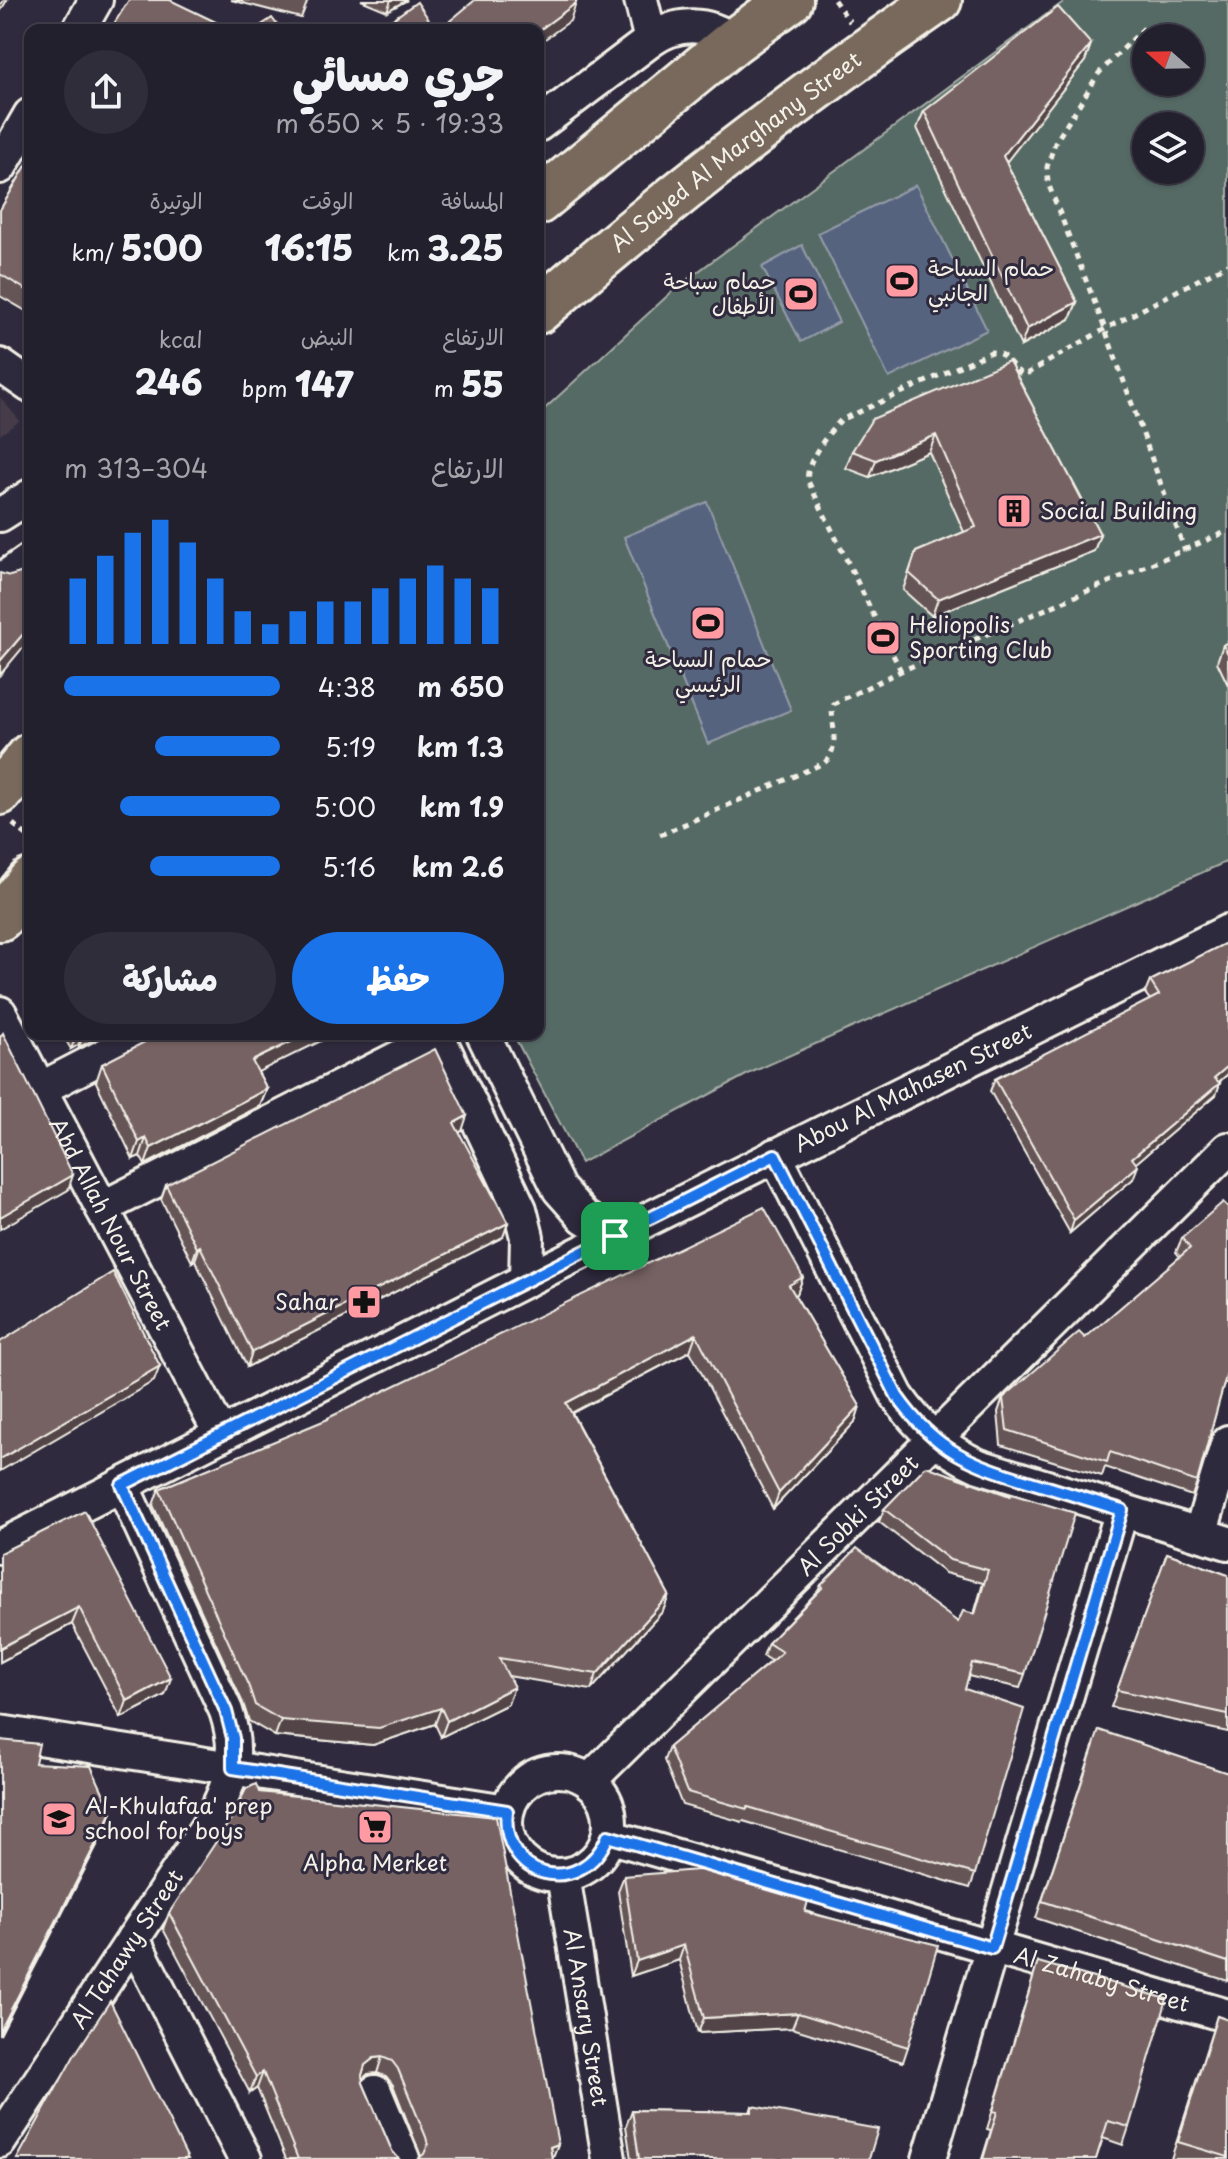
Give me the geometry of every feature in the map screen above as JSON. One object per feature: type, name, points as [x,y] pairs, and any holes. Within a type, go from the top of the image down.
[{"type":"main road","points":[[544,197],[734,41],[790,0]]},
{"type":"main road","name":"Al Sayed Al Marghany Street","points":[[544,306],[734,149],[939,0]]},
{"type":"main road","points":[[0,792],[24,763]]},
{"type":"main road","points":[[0,918],[24,888]]},
{"type":"street","points":[[82,24],[96,0]]},
{"type":"street","points":[[641,0],[651,40]]},
{"type":"street","points":[[544,120],[668,30],[688,26],[707,27],[734,41]]},
{"type":"street","points":[[0,167],[24,125]]},
{"type":"street","points":[[0,365],[24,382]]},
{"type":"street","points":[[0,581],[24,564]]},
{"type":"street","name":"Abou Al Mahasen Street","points":[[0,1547],[775,1155],[1228,931]]},
{"type":"street","name":"Abd Allah Nour Street","points":[[0,1013],[221,1435]]},
{"type":"street","points":[[40,1089],[134,1040]]},
{"type":"street","points":[[102,1208],[428,1040]]},
{"type":"street","points":[[440,1040],[520,1209],[527,1237],[526,1280]]},
{"type":"street","points":[[486,1040],[566,1200],[584,1217],[615,1236]]},
{"type":"street","name":"Al Sobki Street","points":[[589,1781],[1228,1149]]},
{"type":"street","points":[[775,1155],[897,1396],[935,1440],[964,1459],[1214,1538],[1228,1442]]},
{"type":"street","name":"Al Tahawy Street","points":[[0,2141],[209,1824],[224,1796],[233,1768],[233,1738],[226,1711],[122,1485]]},
{"type":"street","points":[[929,2159],[1122,1510]]},
{"type":"street","points":[[0,1732],[507,1811]]},
{"type":"street","points":[[561,1771],[589,1781],[604,1799],[608,1811],[608,1836],[603,1848],[587,1866],[563,1875],[536,1870],[524,1863],[514,1852],[505,1825],[512,1797],[521,1785],[547,1772],[561,1771]]},
{"type":"street","name":"Al Zahaby Street","points":[[608,1836],[1228,2016]]},
{"type":"street","name":"Al Ansary Street","points":[[563,1875],[609,2159]]},
{"type":"street","points":[[133,1939],[245,2159]]},
{"type":"street","points":[[375,2092],[403,2159]]},
{"type":"path","points":[[1132,40],[1099,73],[1055,143],[1047,167],[1048,183],[1105,329],[1185,551]]},
{"type":"path","points":[[901,671],[808,481],[810,464],[827,436],[841,420],[991,352],[1004,354],[1023,375],[1228,264]]},
{"type":"path","points":[[660,835],[831,758],[834,751],[834,704],[901,671],[1228,531]]},
{"type":"shaded area","points":[[0,397],[20,421],[0,435]]},
{"type":"green space","name":"Heliopolis Sporting Club","points":[[1066,0],[1228,0],[1228,861],[750,1073],[581,1163],[516,1040],[544,1040],[544,409],[677,287]]},
{"type":"water","name":"حمام السباحة الجانبي","points":[[916,185],[987,330],[889,378],[818,233]]},
{"type":"water","name":"حمام سباحة الأطفال","points":[[802,245],[839,322],[801,342],[762,267]]},
{"type":"water","name":"حمام السباحة الرئيسي","points":[[707,502],[791,710],[708,744],[624,537]]},
{"type":"building","points":[[129,0],[170,0],[220,24],[114,24]]},
{"type":"building","points":[[475,0],[576,0],[544,27],[544,24],[446,24]]},
{"type":"building","points":[[417,2],[432,24],[386,24]]},
{"type":"building","points":[[1058,7],[1091,44],[1003,156],[1077,302],[1027,329],[924,111]]},
{"type":"building","points":[[272,18],[276,24],[263,24]]},
{"type":"building","points":[[24,169],[24,288],[0,274],[0,210]]},
{"type":"building","name":"Social Building","points":[[1009,361],[1100,534],[938,599],[909,573],[916,552],[976,527],[936,435],[876,460],[852,451],[872,419]]},
{"type":"building","points":[[24,570],[24,633],[0,661],[0,573],[10,576]]},
{"type":"building","points":[[1228,942],[1228,1066],[1214,1078],[1220,1083],[1132,1158],[1138,1166],[1074,1220],[995,1079],[1159,995],[1150,981]]},
{"type":"building","points":[[3,1033],[73,1175],[0,1217],[0,1037]]},
{"type":"building","points":[[148,1040],[295,1040],[252,1061],[267,1089],[151,1148],[146,1138],[139,1142],[102,1064]]},
{"type":"building","points":[[435,1049],[467,1116],[454,1123],[508,1223],[252,1352],[166,1185]]},
{"type":"building","points":[[1223,1202],[1228,1207],[1228,1369],[1197,1482],[1110,1452],[1107,1462],[1007,1430],[1003,1398],[1079,1332],[1085,1338],[1190,1248],[1182,1238]]},
{"type":"building","points":[[764,1207],[803,1277],[789,1285],[860,1406],[779,1493],[696,1334],[566,1403],[669,1595],[597,1674],[499,1658],[514,1687],[447,1721],[441,1708],[379,1728],[281,1720],[255,1705],[159,1489],[328,1419]]},
{"type":"building","points":[[113,1272],[160,1366],[0,1459],[0,1342]]},
{"type":"building","points":[[926,1466],[1010,1496],[1075,1513],[1025,1674],[972,1663],[965,1689],[1024,1709],[975,1874],[687,1792],[669,1747],[782,1652],[768,1643],[857,1548],[958,1622],[963,1611],[975,1614],[988,1570],[950,1560],[884,1509]]},
{"type":"building","points":[[85,1511],[171,1678],[127,1701],[79,1607],[0,1648],[0,1553]]},
{"type":"building","points":[[1167,1553],[1228,1575],[1228,1714],[1117,1690]]},
{"type":"building","points":[[1099,1730],[1228,1773],[1228,1962],[1042,1901]]},
{"type":"building","name":"Al-Khulafaa' prep school for boys","points":[[0,1740],[39,1744],[35,1763],[91,1766],[112,1812],[0,2031]]},
{"type":"building","points":[[256,1784],[259,1792],[496,1817],[558,2144],[550,2147],[552,2159],[418,2159],[428,2145],[426,2137],[398,2069],[392,2061],[382,2057],[374,2058],[365,2065],[363,2083],[392,2151],[399,2159],[298,2159],[263,2072],[256,2077],[169,1913],[231,1819],[246,1789]]},
{"type":"building","points":[[710,1869],[808,1901],[805,1912],[938,1945],[908,2047],[798,2013],[704,2018],[684,1945],[637,1961],[624,1876]]},
{"type":"building","points":[[1038,1962],[1167,1999],[1129,2127],[1108,2121],[1096,2159],[983,2159],[997,2112],[993,2111]]},
{"type":"building","points":[[110,2001],[188,2159],[17,2159],[74,2056]]},
{"type":"building","points":[[1217,2016],[1228,2020],[1228,2157],[1178,2142]]},
{"type":"building","points":[[752,2106],[878,2129],[869,2159],[639,2159],[632,2110],[752,2112]]},
{"type":"place","name":"حمام السباحة الجانبي","points":[[902,281]]},
{"type":"place","name":"حمام سباحة الأطفال","points":[[801,294]]},
{"type":"place","name":"Social Building","points":[[1014,511]]},
{"type":"place","name":"حمام السباحة الرئيسي","points":[[708,623]]},
{"type":"place","name":"Heliopolis Sporting Club","points":[[883,638]]},
{"type":"place","name":"Sahar","points":[[364,1302]]},
{"type":"place","name":"Al-Khulafaa' prep school for boys","points":[[59,1819]]},
{"type":"place","name":"Alpha Merket","points":[[375,1827]]},
{"type":"route","points":[[775,1155],[897,1396],[924,1430],[949,1450],[979,1466],[1122,1510],[992,1948],[608,1836],[596,1858],[587,1866],[563,1875],[550,1874],[524,1863],[514,1852],[505,1825],[507,1811],[233,1768],[233,1738],[226,1711],[122,1485],[615,1236],[775,1155]]}]
